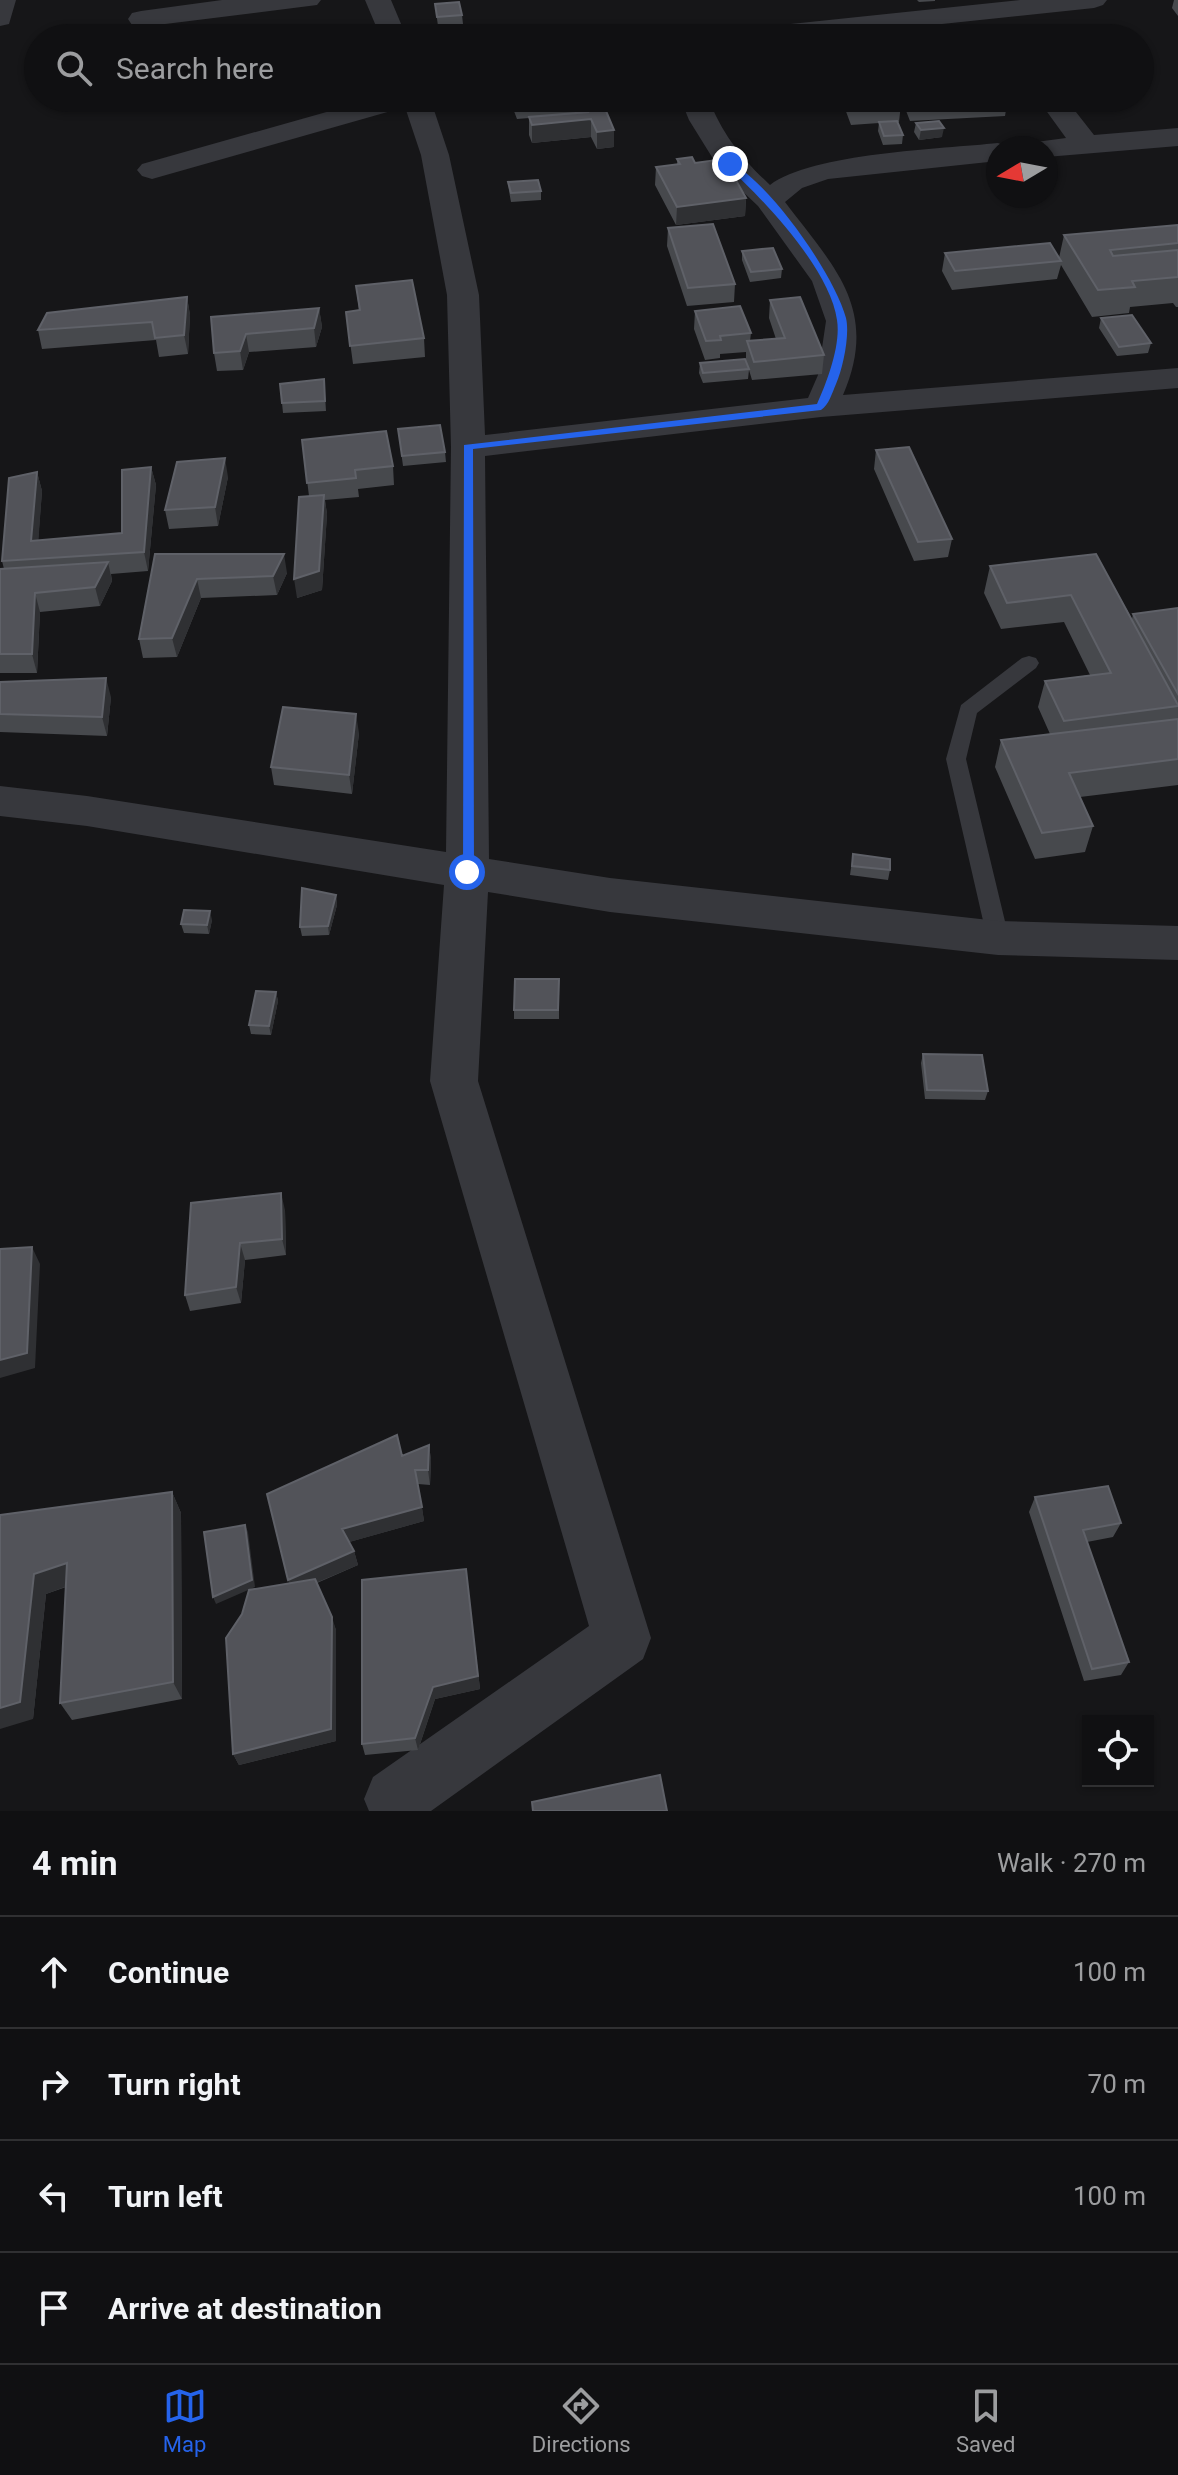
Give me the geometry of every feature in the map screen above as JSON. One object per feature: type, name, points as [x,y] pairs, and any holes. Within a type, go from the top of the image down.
[{"type":"street","points":[[0,18],[3,0]]},
{"type":"street","points":[[141,19],[257,3],[308,0]]},
{"type":"street","points":[[378,0],[388,24]]},
{"type":"street","points":[[865,24],[1094,0]]},
{"type":"street","points":[[977,12],[988,24]]},
{"type":"street","points":[[152,170],[357,112]]},
{"type":"street","points":[[395,1799],[622,1638],[454,1081],[467,872],[468,447],[463,295],[435,155],[421,112]]},
{"type":"street","points":[[700,112],[730,164],[769,200],[828,281],[842,321],[835,375],[821,407]]},
{"type":"street","points":[[1061,112],[1086,145]]},
{"type":"street","points":[[1058,147],[1178,137]]},
{"type":"street","points":[[769,200],[792,182],[824,171],[986,153]]},
{"type":"street","points":[[468,447],[821,407],[1178,378]]},
{"type":"street","points":[[0,801],[87,811],[610,895],[998,938],[1178,943]]},
{"type":"lane","points":[[998,938],[956,759],[968,710],[1029,663]]},
{"type":"building","points":[[459,2],[462,15],[437,17],[435,4]]},
{"type":"building","points":[[606,112],[614,130],[597,132],[591,119],[532,125],[529,117]]},
{"type":"building","points":[[897,121],[903,135],[884,136],[879,122]]},
{"type":"building","points":[[939,121],[944,128],[921,130],[916,123]]},
{"type":"building","points":[[692,157],[695,163],[724,159],[746,198],[677,207],[656,167],[680,164],[677,159]]},
{"type":"building","points":[[538,180],[541,191],[511,193],[508,182]]},
{"type":"building","points":[[713,224],[735,284],[688,288],[668,228]]},
{"type":"building","points":[[1178,225],[1178,243],[1110,250],[1113,256],[1178,250],[1178,277],[1132,281],[1135,287],[1098,290],[1064,235]]},
{"type":"building","points":[[1050,243],[1061,261],[955,271],[945,253]]},
{"type":"building","points":[[773,248],[782,269],[751,272],[742,251]]},
{"type":"building","points":[[412,280],[424,338],[350,346],[346,312],[360,310],[356,286]]},
{"type":"building","points":[[187,297],[184,335],[155,338],[152,322],[38,330],[47,313]]},
{"type":"building","points":[[800,297],[824,355],[754,362],[747,341],[785,338],[770,300]]},
{"type":"building","points":[[740,306],[751,333],[720,336],[721,340],[706,341],[695,311]]},
{"type":"building","points":[[319,308],[314,328],[246,334],[240,351],[214,353],[211,317]]},
{"type":"building","points":[[1132,315],[1151,343],[1119,347],[1101,318]]},
{"type":"building","points":[[745,359],[749,369],[703,373],[700,363]]},
{"type":"building","points":[[324,379],[325,401],[282,403],[280,384]]},
{"type":"building","points":[[440,425],[445,452],[402,456],[398,429]]},
{"type":"building","points":[[386,431],[393,466],[355,470],[356,478],[307,483],[302,440]]},
{"type":"building","points":[[909,447],[952,539],[918,542],[876,450]]},
{"type":"building","points":[[225,458],[215,507],[165,510],[177,462]]},
{"type":"building","points":[[151,467],[144,552],[2,561],[9,478],[37,472],[31,541],[122,533],[122,470]]},
{"type":"building","points":[[324,495],[319,571],[294,579],[299,497]]},
{"type":"building","points":[[155,554],[284,554],[273,576],[197,579],[172,638],[139,639]]},
{"type":"building","points":[[1096,554],[1178,706],[1064,721],[1045,681],[1111,673],[1071,595],[1007,603],[990,566]]},
{"type":"building","points":[[108,562],[95,587],[35,593],[32,654],[0,654],[0,569]]},
{"type":"building","points":[[1178,608],[1178,694],[1133,614]]},
{"type":"building","points":[[106,678],[102,717],[0,714],[0,682]]},
{"type":"building","points":[[283,707],[356,714],[349,775],[271,767]]},
{"type":"building","points":[[1178,719],[1178,759],[1069,773],[1093,826],[1042,833],[1001,740]]},
{"type":"building","points":[[853,854],[890,859],[890,870],[852,866]]},
{"type":"building","points":[[302,888],[336,895],[328,926],[300,927]]},
{"type":"building","points":[[184,910],[210,911],[207,925],[181,924]]},
{"type":"building","points":[[515,979],[559,979],[558,1010],[514,1010]]},
{"type":"building","points":[[256,991],[276,992],[269,1026],[249,1025]]},
{"type":"building","points":[[923,1054],[982,1055],[988,1091],[927,1090]]},
{"type":"building","points":[[281,1193],[282,1239],[240,1243],[236,1287],[185,1295],[191,1203]]},
{"type":"building","points":[[32,1247],[27,1353],[0,1360],[0,1249]]},
{"type":"building","points":[[397,1435],[402,1456],[429,1445],[428,1470],[415,1470],[422,1507],[342,1529],[354,1551],[288,1580],[267,1494]]},
{"type":"building","points":[[1108,1486],[1121,1523],[1083,1530],[1129,1662],[1092,1669],[1035,1497]]},
{"type":"building","points":[[172,1492],[173,1682],[60,1703],[67,1563],[34,1574],[20,1702],[0,1708],[0,1515]]},
{"type":"building","points":[[245,1525],[252,1580],[213,1597],[204,1532]]},
{"type":"building","points":[[466,1569],[478,1676],[433,1687],[415,1738],[362,1744],[362,1580]]},
{"type":"building","points":[[315,1579],[332,1617],[331,1729],[233,1754],[226,1638],[242,1614],[249,1590]]},
{"type":"building","points":[[660,1775],[667,1811],[533,1811],[532,1802]]},
{"type":"route","points":[[467,872],[468,447],[821,407],[835,375],[842,321],[828,281],[769,200],[730,164]]}]
